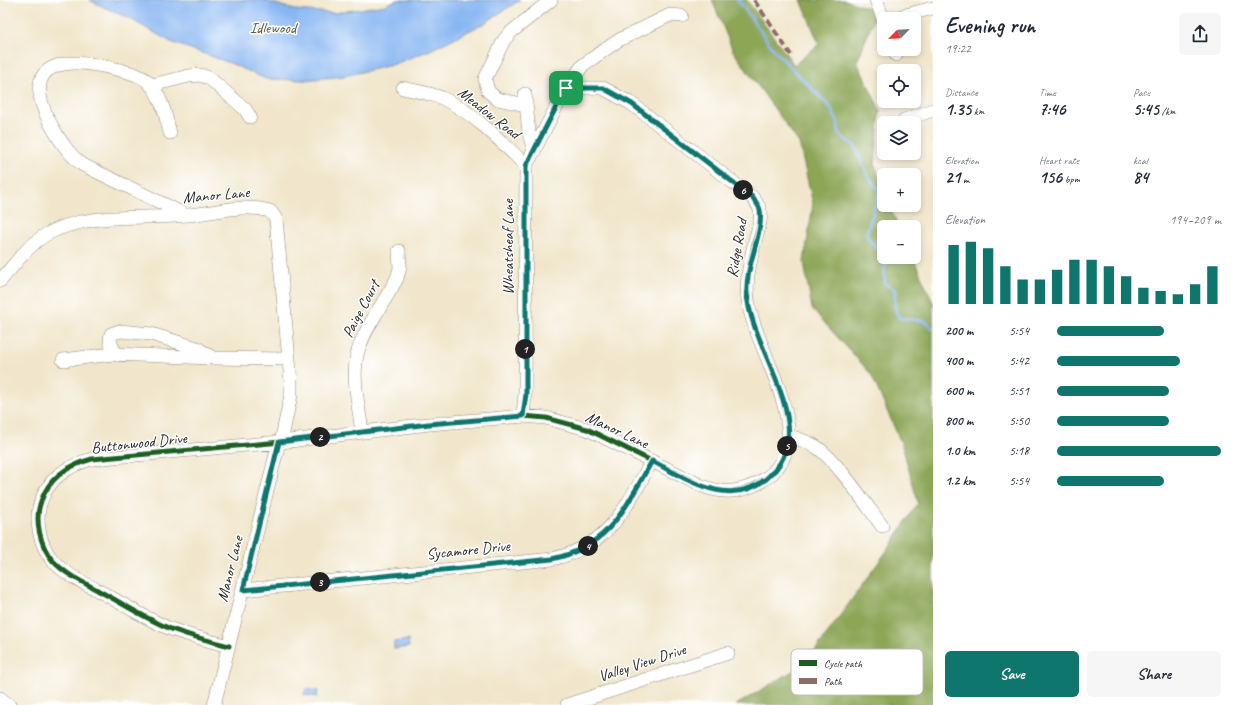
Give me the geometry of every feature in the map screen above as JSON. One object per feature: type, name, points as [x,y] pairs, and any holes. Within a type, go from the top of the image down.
[{"type":"street","points":[[534,152],[529,133],[526,100],[497,99],[488,91],[485,78],[507,37],[551,0]]},
{"type":"street","points":[[876,0],[881,12]]},
{"type":"street","points":[[917,12],[933,8]]},
{"type":"street","name":"Wheatsheaf Lane","points":[[523,416],[526,394],[526,166],[566,88],[583,65],[619,40],[670,15],[682,16]]},
{"type":"street","points":[[170,133],[161,103],[152,85],[142,78],[120,70],[87,62],[74,62],[55,66],[46,71],[40,78],[38,91],[45,112],[57,135],[76,160],[83,165],[175,211],[189,215]]},
{"type":"street","points":[[152,85],[200,75],[209,78],[221,88],[245,109],[250,117]]},
{"type":"street","name":"Meadow Road","points":[[403,88],[441,98],[459,108],[494,135],[526,166]]},
{"type":"street","name":"Ridge Road","points":[[566,88],[603,88],[632,104],[752,197],[757,204],[760,210],[760,222],[749,268],[748,302],[785,407],[789,436]]},
{"type":"street","points":[[916,116],[933,110]]},
{"type":"street","name":"Manor Lane","points":[[0,281],[39,240],[55,230],[98,219],[189,215],[247,208],[264,209],[273,213],[276,219],[279,240],[291,396],[214,705]]},
{"type":"street","name":"Paige Court","points":[[362,432],[356,377],[357,356],[363,337],[397,278],[400,268],[399,251]]},
{"type":"street","points":[[117,355],[111,346],[110,337],[111,334],[120,331],[151,334],[181,342],[197,348],[214,358]]},
{"type":"street","points":[[64,360],[117,355],[287,359]]},
{"type":"street","name":"Manor Lane","points":[[280,442],[362,432],[523,416],[546,418],[587,429],[710,490],[725,492],[740,491],[750,488],[772,473],[784,455],[789,436]]},
{"type":"street","points":[[789,436],[800,439],[820,450],[862,498],[882,526]]},
{"type":"street","name":"Buttonwood Drive","points":[[229,646],[170,629],[64,570],[49,555],[41,537],[38,526],[40,504],[47,488],[55,478],[78,463],[92,459],[280,442]]},
{"type":"street","name":"Sycamore Drive","points":[[243,590],[552,559],[568,555],[594,543],[615,522],[652,461]]},
{"type":"street","name":"Valley View Drive","points":[[567,705],[728,653]]},
{"type":"street","points":[[0,698],[9,705]]},
{"type":"green space","points":[[712,0],[747,0],[794,65],[819,44],[801,0],[845,0],[877,11],[857,62],[877,104],[877,108],[880,110],[879,116],[877,116],[875,164],[877,171],[877,212],[892,212],[896,220],[877,220],[877,264],[916,264],[933,303],[933,705],[736,705],[791,672],[791,695],[923,695],[923,649],[816,649],[886,552],[918,503],[902,445],[871,374],[812,309],[804,262],[813,204],[799,143],[733,51]]},
{"type":"water","name":"Idlewood","points":[[89,0],[263,0],[295,10],[334,13],[385,5],[397,0],[520,0],[483,24],[428,51],[392,65],[344,76],[304,80],[266,79],[230,63],[171,42],[132,20]]},
{"type":"water","points":[[408,640],[409,647],[394,649],[394,642]]},
{"type":"water","points":[[306,689],[318,691],[317,697],[304,695]]},
{"type":"waterway","points":[[738,0],[774,50],[830,107],[838,123],[839,135],[855,146],[868,176],[880,191],[866,235],[877,248]]},
{"type":"waterway","points":[[886,264],[884,270],[885,284],[895,290],[895,309],[899,318],[925,321],[933,329]]},
{"type":"waterway","points":[[929,705],[933,704]]},
{"type":"marked path","points":[[754,0],[791,55]]},
{"type":"cycle path","points":[[229,646],[185,634],[162,625],[75,578],[58,566],[48,555],[38,524],[41,501],[49,486],[55,479],[75,465],[92,459],[281,442],[429,424],[523,416],[546,418],[587,429],[710,489],[731,491],[753,486],[760,482],[779,465],[787,445],[787,421],[781,396],[753,321],[747,292],[749,270],[760,221],[760,210],[758,205],[752,197],[632,104],[603,88],[566,88]]},
{"type":"route","points":[[566,88],[603,88],[632,104],[752,197],[757,204],[760,210],[760,222],[749,268],[747,293],[753,320],[785,407],[787,417],[789,436],[784,455],[780,463],[764,480],[750,488],[740,491],[720,492],[710,490],[652,461],[627,505],[615,522],[602,536],[594,543],[582,549],[568,555],[552,559],[243,590],[279,442],[429,424],[523,416],[526,394],[526,166],[566,88]]}]
